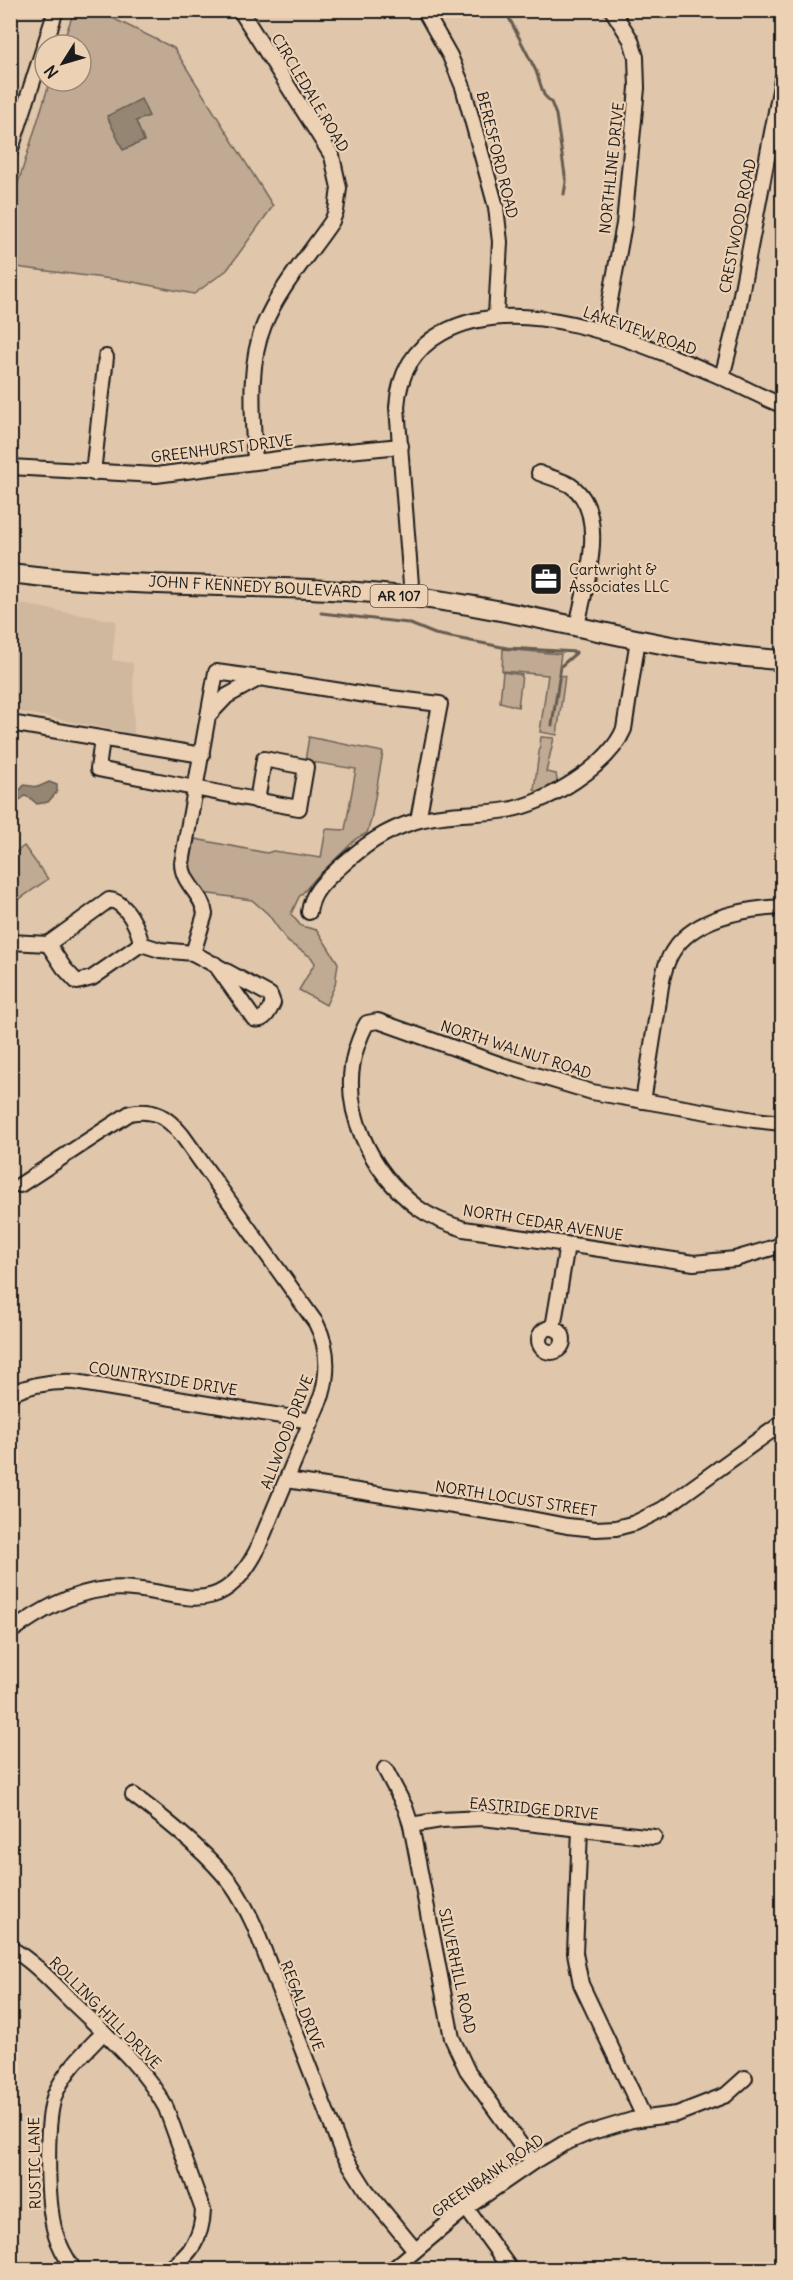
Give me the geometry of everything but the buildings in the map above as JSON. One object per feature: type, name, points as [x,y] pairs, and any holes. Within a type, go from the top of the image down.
[{"type":"main road","name":"JOHN F KENNEDY BOULEVARD","points":[[10,573],[81,579],[368,592],[459,604],[706,653],[783,660]]},
{"type":"street","name":"CIRCLEDALE ROAD","points":[[240,10],[332,156],[339,188],[336,211],[332,221],[273,307],[258,344],[254,373],[255,462]]},
{"type":"street","name":"BERESFORD ROAD","points":[[424,10],[450,56],[463,87],[495,207],[500,242],[496,316]]},
{"type":"street","name":"NORTHLINE DRIVE","points":[[604,333],[624,224],[637,88],[636,57],[624,27],[612,10]]},
{"type":"street","points":[[10,152],[55,11]]},
{"type":"street","name":"CRESTWOOD ROAD","points":[[722,377],[735,326],[783,80]]},
{"type":"street","name":"LAKEVIEW ROAD","points":[[412,597],[398,390],[409,362],[426,343],[446,331],[470,321],[496,316],[552,320],[604,333],[722,377],[762,398],[783,405]]},
{"type":"street","points":[[93,473],[106,357]]},
{"type":"street","name":"GREENHURST DRIVE","points":[[10,467],[156,475],[401,446]]},
{"type":"street","points":[[539,473],[569,485],[583,500],[591,518],[593,541],[577,627]]},
{"type":"street","points":[[309,912],[311,900],[321,885],[364,845],[383,834],[418,820],[506,810],[528,805],[565,786],[604,759],[620,740],[624,729],[638,639]]},
{"type":"street","points":[[193,953],[205,914],[204,907],[183,875],[182,863],[216,672],[440,704],[418,820]]},
{"type":"street","points":[[208,716],[227,696],[260,678]]},
{"type":"street","points":[[10,723],[202,755]]},
{"type":"street","points":[[102,739],[98,769],[257,801],[299,808],[306,767],[264,759],[257,801]]},
{"type":"street","points":[[10,942],[48,944],[109,900],[121,905],[137,927],[141,944]]},
{"type":"street","points":[[643,1101],[663,978],[675,948],[691,932],[710,921],[752,911],[783,907]]},
{"type":"street","points":[[48,944],[64,968],[78,982],[92,978],[141,944]]},
{"type":"street","points":[[141,944],[160,950],[193,953],[215,964]]},
{"type":"street","name":"NORTH WALNUT ROAD","points":[[359,1041],[367,1023],[378,1021],[551,1081],[592,1092],[783,1123]]},
{"type":"street","name":"NORTH CEDAR AVENUE","points":[[359,1041],[353,1062],[351,1088],[362,1138],[394,1185],[430,1216],[464,1229],[694,1263],[735,1259],[783,1245]]},
{"type":"street","name":"ALLWOOD DRIVE","points":[[10,1632],[56,1603],[90,1592],[135,1589],[186,1599],[213,1595],[224,1590],[247,1569],[322,1395],[327,1373],[327,1359],[321,1332],[182,1135],[163,1115],[146,1111],[130,1113],[20,1185]]},
{"type":"street","points":[[554,1328],[567,1245]]},
{"type":"street","name":"COUNTRYSIDE DRIVE","points":[[10,1394],[27,1386],[49,1382],[75,1382],[311,1421]]},
{"type":"street","name":"NORTH LOCUST STREET","points":[[287,1480],[567,1526],[596,1529],[616,1528],[635,1523],[663,1509],[783,1423]]},
{"type":"street","name":"SILVERHILL ROAD","points":[[385,1769],[395,1786],[411,1825],[452,2038],[467,2070],[533,2162]]},
{"type":"street","name":"REGAL DRIVE","points":[[133,1795],[203,1854],[232,1885],[243,1902],[342,2152],[366,2190],[415,2250]]},
{"type":"street","name":"EASTRIDGE DRIVE","points":[[411,1825],[441,1820],[482,1818],[654,1837]]},
{"type":"street","points":[[580,1829],[575,1953],[577,1970],[644,2117]]},
{"type":"street","name":"ROLLING HILL DRIVE","points":[[10,1948],[36,1967],[134,2063],[158,2093],[171,2117],[201,2199],[203,2221],[197,2242],[168,2270]]},
{"type":"street","name":"RUSTIC LANE","points":[[74,2270],[62,2249],[52,2217],[48,2126],[50,2110],[56,2091],[66,2073],[104,2032]]},
{"type":"street","name":"GREENBANK ROAD","points":[[392,2270],[466,2208],[533,2162],[589,2133],[644,2117],[677,2114],[726,2095],[745,2078]]},
{"type":"street","points":[[466,2208],[511,2270]]},
{"type":"shaded area","points":[[74,11],[98,11],[174,48],[273,206],[227,270],[194,294],[128,281],[11,265],[11,206],[46,93],[93,93],[93,33],[66,33]]},
{"type":"shaded area","points":[[141,99],[149,116],[136,121],[144,141],[123,150],[107,116]]},
{"type":"shaded area","points":[[10,602],[116,621],[112,660],[133,663],[134,734],[11,710]]},
{"type":"shaded area","points":[[503,649],[561,654],[558,675],[565,676],[557,735],[540,732],[548,675],[502,671]]},
{"type":"shaded area","points":[[503,672],[522,675],[518,707],[500,702]]},
{"type":"shaded area","points":[[309,737],[383,752],[367,833],[357,838],[316,878],[299,897],[291,914],[301,926],[317,930],[338,963],[335,985],[326,1005],[299,990],[315,963],[311,957],[288,942],[268,914],[252,900],[203,893],[189,869],[195,839],[267,853],[273,851],[321,858],[326,829],[345,830],[356,769],[305,761]]},
{"type":"shaded area","points":[[541,737],[554,738],[546,772],[556,774],[558,786],[543,794],[534,790]]},
{"type":"shaded area","points":[[49,782],[57,785],[57,792],[48,802],[37,804],[25,796],[16,803],[11,801],[12,790],[21,789],[24,785],[38,787]]},
{"type":"shaded area","points":[[24,846],[48,879],[11,905],[11,856]]},
{"type":"waterway","points":[[505,10],[536,71],[544,95],[551,102],[556,115],[566,182],[564,194]]},
{"type":"waterway","points":[[321,613],[408,623],[435,634],[507,648],[576,652]]},
{"type":"waterway","points":[[552,725],[561,666],[576,653]]},
{"type":"place","name":"Cartwright & Associates LLC","points":[[546,579]]}]
